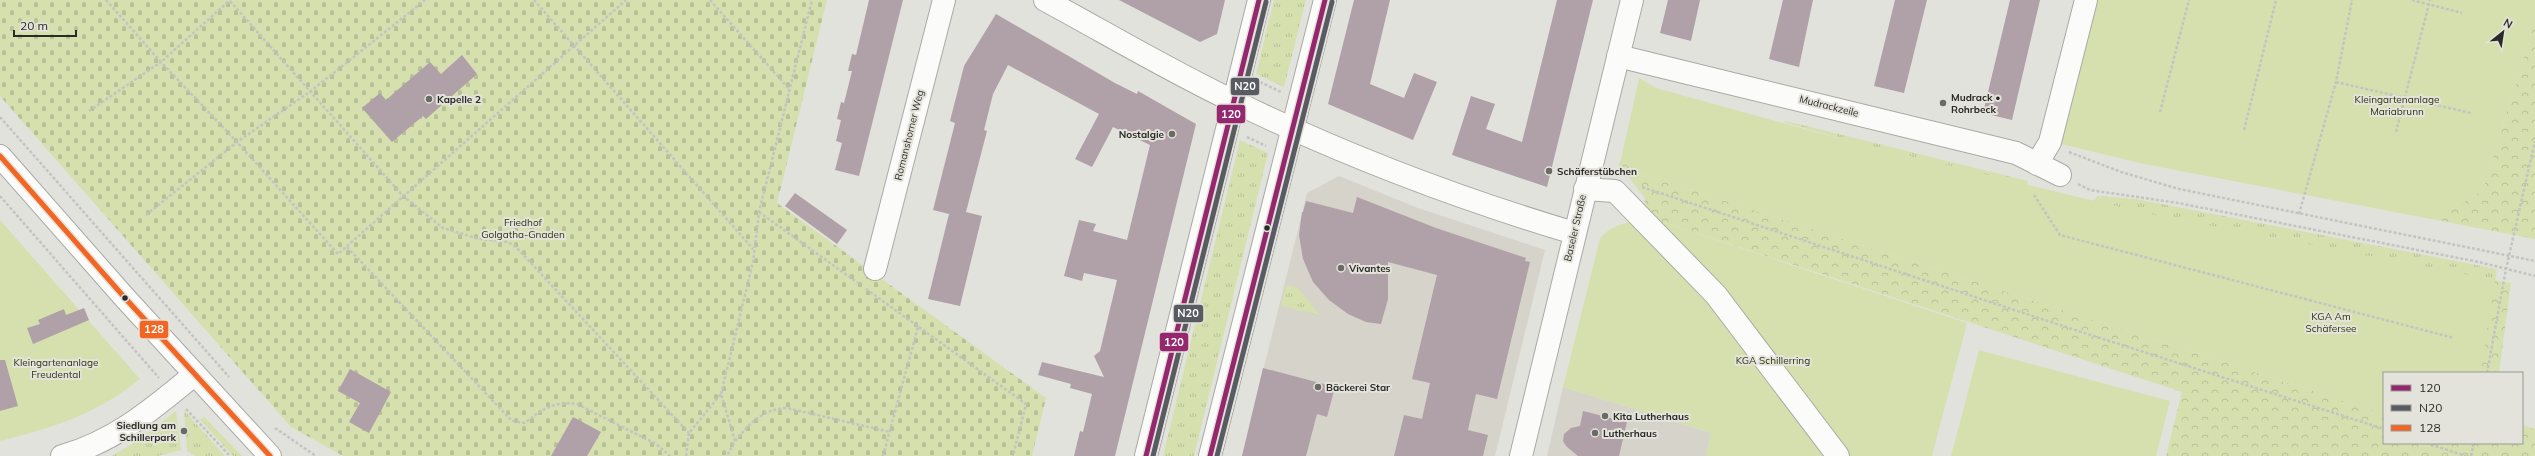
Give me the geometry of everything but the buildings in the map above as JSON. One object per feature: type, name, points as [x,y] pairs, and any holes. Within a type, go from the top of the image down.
[{"type":"street","name":"Romanshorner Weg","points":[[875,269],[944,0]]},
{"type":"street","points":[[1046,0],[1234,102],[1293,130],[1434,188],[1498,211],[1574,233]]},
{"type":"street","points":[[1146,456],[1259,0]]},
{"type":"street","points":[[1210,456],[1325,0]]},
{"type":"street","name":"Baseler Straße","points":[[1521,456],[1574,233],[1632,0]]},
{"type":"street","points":[[2037,164],[2050,142],[2086,0]]},
{"type":"street","name":"Mudrackzeile","points":[[1618,56],[2016,153],[2060,175]]},
{"type":"street","points":[[0,156],[125,298],[270,456]]},
{"type":"street","points":[[1585,189],[1615,191],[1716,295],[1838,456]]},
{"type":"street","points":[[62,456],[84,449],[132,424],[150,412],[195,374]]},
{"type":"path","points":[[106,0],[161,62],[237,142],[338,254],[626,0]]},
{"type":"path","points":[[146,215],[237,142],[311,92],[426,0]]},
{"type":"path","points":[[534,0],[753,249]]},
{"type":"path","points":[[710,0],[790,90]]},
{"type":"path","points":[[686,456],[689,434],[721,394],[753,262],[753,249],[759,212],[812,0]]},
{"type":"path","points":[[2160,112],[2189,0]]},
{"type":"path","points":[[2244,130],[2276,0]]},
{"type":"path","points":[[2299,214],[2336,82],[2352,0]]},
{"type":"path","points":[[2412,0],[2462,13]]},
{"type":"path","points":[[2396,132],[2430,0]]},
{"type":"path","points":[[88,111],[161,62],[230,1],[403,196],[443,228],[479,239],[508,242],[516,247],[689,434]]},
{"type":"path","points":[[1255,80],[1283,93]]},
{"type":"path","points":[[2336,82],[2404,99],[2471,113]]},
{"type":"path","points":[[0,116],[231,379]]},
{"type":"path","points":[[1241,134],[1270,147]]},
{"type":"path","points":[[2487,372],[2506,269],[2535,141]]},
{"type":"path","points":[[2050,142],[2121,172],[2180,189],[2299,214],[2510,254],[2535,261]]},
{"type":"path","points":[[2060,175],[2090,190],[2178,203],[2535,276]]},
{"type":"path","points":[[1615,191],[1629,185],[1645,188],[2383,430]]},
{"type":"path","points":[[2034,195],[2060,235],[2454,338]]},
{"type":"path","points":[[0,196],[150,368]]},
{"type":"path","points":[[759,212],[1026,404],[1013,456]]},
{"type":"path","points":[[347,247],[512,421],[525,423],[546,407],[563,402],[577,404],[656,444],[670,456]]},
{"type":"path","points":[[883,456],[918,327]]},
{"type":"path","points":[[721,394],[735,441]]},
{"type":"path","points":[[727,456],[735,441],[748,425],[764,413],[774,409],[787,408],[890,432]]},
{"type":"path","points":[[186,409],[230,456]]},
{"type":"path","points":[[270,423],[293,442],[316,456]]},
{"type":"path","points":[[2429,444],[2466,456]]},
{"type":"path","points":[[2471,456],[2474,444]]},
{"type":"shaded area","points":[[1339,176],[1418,208],[1545,250],[1495,456],[1242,456],[1307,193]]},
{"type":"shaded area","name":"Kita Lutherhaus","points":[[1563,387],[1711,433],[1706,456],[1547,456]]},
{"type":"green space","name":"Friedhof Golgatha-Gnaden","points":[[0,0],[827,0],[777,203],[1046,398],[1032,456],[343,456],[291,427],[0,96]]},
{"type":"green space","points":[[1274,0],[1306,0],[1284,87],[1256,74]]},
{"type":"green space","name":"Kleingartenanlage Mariabrunn","points":[[2097,0],[2535,0],[2535,20],[2483,190],[2436,220],[2144,164],[2061,144]]},
{"type":"green space","points":[[2535,20],[2535,239],[2436,220],[2483,190]]},
{"type":"green space","name":"KGA Am Schäfersee","points":[[1639,78],[1656,88],[1855,143],[2140,212],[2495,280],[2480,372],[2383,372],[2383,414],[1633,171],[1621,159]]},
{"type":"green space","points":[[1786,121],[2028,181],[2027,185],[1855,143],[1783,122]]},
{"type":"green space","points":[[1240,140],[1268,153],[1194,456],[1163,456]]},
{"type":"green space","points":[[1621,159],[1633,171],[2383,414],[2383,444],[2523,444],[2523,425],[2535,429],[2535,456],[2166,456],[2182,392],[1644,216],[1645,198],[1619,165]]},
{"type":"green space","points":[[2098,196],[2136,199],[2497,269],[2483,358],[2140,212],[2093,201]]},
{"type":"green space","name":"KGA Schillerring","points":[[1644,216],[1967,323],[1932,456],[1706,456],[1711,433],[1563,387],[1600,238],[1606,232],[1617,226],[1632,222]]},
{"type":"green space","name":"Kleingartenanlage Freudental","points":[[0,220],[140,379],[107,402],[90,411],[57,425],[0,441]]},
{"type":"green space","points":[[2495,280],[2511,283],[2499,372],[2480,372]]},
{"type":"green space","points":[[1286,285],[1298,288],[1320,315],[1281,306]]},
{"type":"green space","points":[[1979,350],[2170,401],[2156,456],[1951,456]]},
{"type":"green space","points":[[184,410],[225,456],[195,456],[187,451]]},
{"type":"green space","points":[[176,411],[181,450],[157,456],[112,456],[137,441]]},
{"type":"green space","points":[[204,417],[242,456],[233,456],[200,420]]},
{"type":"transit line","name":"120","points":[[1146,456],[1259,0]]},
{"type":"transit line","name":"120","points":[[1210,456],[1325,0]]},
{"type":"transit line","name":"N20","points":[[1153,456],[1266,2]]},
{"type":"transit line","name":"N20","points":[[1217,456],[1332,2]]},
{"type":"transit line","name":"128","points":[[0,156],[125,298],[270,456]]},
{"type":"place","name":"Kapelle 2","points":[[429,99]]},
{"type":"place","name":"Mudrack • Rohrbeck","points":[[1943,103]]},
{"type":"place","name":"Nostalgie","points":[[1172,134]]},
{"type":"place","name":"Schäferstübchen","points":[[1549,171]]},
{"type":"place","name":"Vivantes","points":[[1341,268]]},
{"type":"place","name":"Bäckerei Star","points":[[1318,387]]},
{"type":"place","name":"Kita Lutherhaus","points":[[1605,416]]},
{"type":"place","name":"Siedlung am Schillerpark","points":[[184,431]]},
{"type":"place","name":"Lutherhaus","points":[[1595,433]]}]
